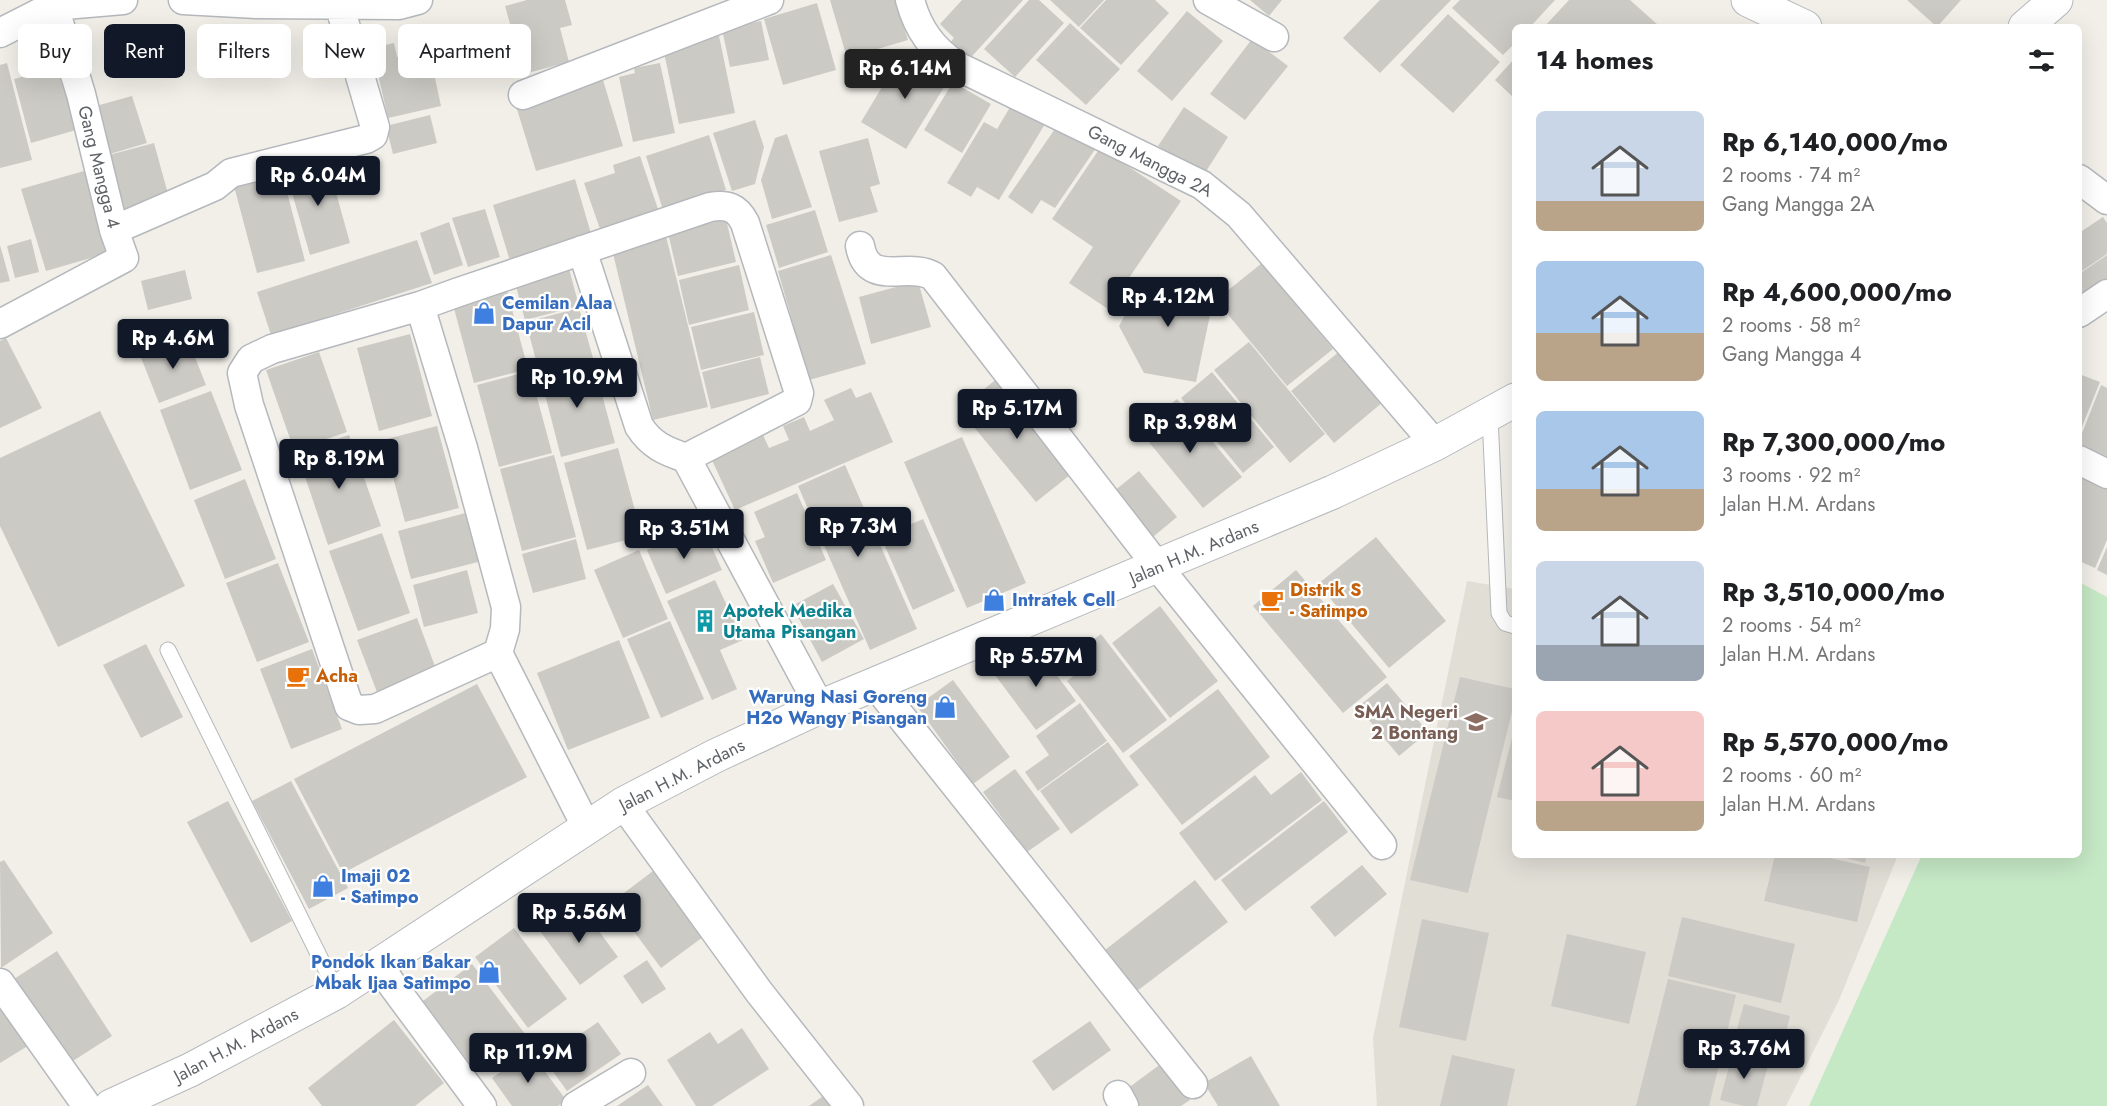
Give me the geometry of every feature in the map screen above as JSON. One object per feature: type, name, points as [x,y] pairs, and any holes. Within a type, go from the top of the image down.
[{"type":"street","points":[[0,33],[53,3],[123,0]]},
{"type":"street","points":[[183,0],[256,4],[399,5],[418,0]]},
{"type":"street","points":[[523,95],[769,0]]},
{"type":"street","name":"Gang Mangga 2A","points":[[910,0],[921,30],[932,45],[959,67],[1202,185],[1222,199],[1239,215],[1435,444]]},
{"type":"street","points":[[1208,0],[1274,37]]},
{"type":"street","points":[[1748,0],[1799,24]]},
{"type":"street","points":[[2028,24],[2056,0]]},
{"type":"street","name":"Gang Mangga 4","points":[[0,324],[124,258],[114,230],[81,94],[53,3]]},
{"type":"street","points":[[114,230],[215,186],[231,173],[366,139],[373,135],[375,127],[339,4]]},
{"type":"street","points":[[2082,181],[2107,200]]},
{"type":"street","points":[[498,653],[375,709],[359,710],[349,706],[243,385],[242,373],[247,363],[257,355],[420,306],[723,204],[739,212],[746,223],[800,396],[791,404],[686,458]]},
{"type":"street","points":[[860,246],[867,264],[878,270],[890,273],[919,271],[933,276],[1158,567],[1382,845]]},
{"type":"street","points":[[582,250],[639,426],[648,440],[665,451],[686,458],[820,707]]},
{"type":"street","points":[[2082,311],[2107,294]]},
{"type":"street","points":[[420,306],[486,527],[506,607],[505,629],[498,653],[587,828]]},
{"type":"street","name":"Jalan H.M. Ardans","points":[[111,1106],[190,1070],[337,992],[379,967],[623,804],[715,756],[820,707],[1333,492],[1435,444],[1502,408]]},
{"type":"street","points":[[2082,462],[2107,474]]},
{"type":"street","points":[[875,684],[1193,1084]]},
{"type":"street","points":[[623,804],[759,992],[849,1106]]},
{"type":"street","points":[[379,967],[482,1106]]},
{"type":"street","points":[[0,983],[87,1106]]},
{"type":"street","points":[[576,1106],[631,1073]]},
{"type":"lane","points":[[1502,408],[1499,613],[1506,623],[1512,625]]},
{"type":"lane","points":[[168,650],[337,992]]},
{"type":"shaded area","name":"SMA Negeri 2 Bontang","points":[[1467,581],[1512,588],[1512,858],[1897,858],[1839,1000],[1786,1106],[1377,1106],[1373,1038]]},
{"type":"green space","points":[[2082,584],[2107,597],[2107,1106],[1809,1106],[1921,858],[2082,858]]},
{"type":"building","points":[[527,0],[565,0],[572,25],[560,28],[569,62],[531,72],[531,24],[510,24],[505,6]]},
{"type":"building","points":[[830,0],[896,0],[908,40],[847,58]]},
{"type":"building","points":[[962,0],[1023,0],[965,64],[947,46],[954,38],[940,24]]},
{"type":"building","points":[[1029,0],[1039,0],[1064,23],[1015,77],[984,49]]},
{"type":"building","points":[[1050,0],[1104,0],[1079,27]]},
{"type":"building","points":[[1106,0],[1155,0],[1169,13],[1121,65],[1080,28]]},
{"type":"building","points":[[1250,0],[1282,0],[1269,16]]},
{"type":"building","points":[[1380,0],[1451,0],[1380,73],[1343,38]]},
{"type":"building","points":[[1460,0],[1555,0],[1533,24],[1512,24],[1512,46],[1503,55],[1452,8]]},
{"type":"building","points":[[1569,0],[1630,0],[1657,24],[1547,24]]},
{"type":"building","points":[[1907,0],[1961,0],[1940,24],[1934,24]]},
{"type":"building","points":[[817,3],[836,70],[783,85],[764,19]]},
{"type":"building","points":[[1187,11],[1223,41],[1172,101],[1137,71]]},
{"type":"building","points":[[1448,14],[1500,62],[1453,113],[1400,65]]},
{"type":"building","points":[[761,21],[769,60],[730,67],[722,29]]},
{"type":"building","points":[[1070,23],[1120,69],[1086,105],[1036,60]]},
{"type":"building","points":[[718,31],[735,113],[679,124],[662,43]]},
{"type":"building","points":[[1252,39],[1288,66],[1245,120],[1210,94]]},
{"type":"building","points":[[394,43],[398,57],[398,78],[435,78],[441,106],[388,118],[379,78],[386,78],[386,45]]},
{"type":"building","points":[[903,52],[949,79],[906,149],[861,122]]},
{"type":"building","points":[[1512,61],[1512,96],[1495,80]]},
{"type":"building","points":[[7,63],[32,160],[0,168],[0,65]]},
{"type":"building","points":[[660,63],[675,133],[633,142],[619,77],[635,73],[634,68]]},
{"type":"building","points":[[70,78],[83,128],[31,143],[14,79]]},
{"type":"building","points":[[603,80],[623,146],[536,171],[516,106]]},
{"type":"building","points":[[953,82],[991,104],[962,153],[924,130]]},
{"type":"building","points":[[132,96],[147,143],[110,154],[96,106]]},
{"type":"building","points":[[1012,104],[1045,124],[999,200],[977,187],[971,197],[947,183],[984,122],[997,129]]},
{"type":"building","points":[[1184,107],[1228,137],[1203,176],[1158,146]]},
{"type":"building","points":[[430,115],[437,143],[393,154],[386,126]]},
{"type":"building","points":[[755,120],[764,147],[755,184],[732,191],[713,133]]},
{"type":"building","points":[[1059,123],[1096,148],[1055,208],[1041,200],[1032,214],[1008,197]]},
{"type":"building","points":[[787,134],[812,207],[772,219],[761,180],[775,138]]},
{"type":"building","points":[[709,135],[726,190],[663,210],[646,156]]},
{"type":"building","points":[[868,138],[880,184],[870,187],[878,212],[839,222],[819,151]]},
{"type":"building","points":[[154,143],[170,201],[126,214],[109,155]]},
{"type":"building","points":[[1100,148],[1181,201],[1108,309],[1069,283],[1093,247],[1052,219]]},
{"type":"building","points":[[640,156],[658,209],[600,229],[584,183],[615,173],[613,165]]},
{"type":"building","points":[[327,160],[350,243],[310,255],[286,172]]},
{"type":"building","points":[[84,171],[108,253],[46,271],[21,189]]},
{"type":"building","points":[[282,173],[305,261],[257,273],[234,186]]},
{"type":"building","points":[[575,179],[592,237],[510,261],[493,205]]},
{"type":"building","points":[[485,209],[500,257],[468,267],[452,218]]},
{"type":"building","points":[[815,210],[828,252],[779,268],[766,225]]},
{"type":"building","points":[[2103,217],[2107,223],[2107,254],[2082,271],[2082,231]]},
{"type":"building","points":[[726,219],[736,262],[678,276],[668,233]]},
{"type":"building","points":[[449,222],[463,265],[434,275],[420,233]]},
{"type":"building","points":[[665,232],[708,407],[653,420],[611,245]]},
{"type":"building","points":[[31,239],[39,272],[15,278],[7,246]]},
{"type":"building","points":[[417,240],[432,283],[271,335],[257,292]]},
{"type":"building","points":[[0,245],[10,281],[0,283]]},
{"type":"building","points":[[831,255],[866,364],[809,380],[778,271]]},
{"type":"building","points":[[2107,255],[2107,290],[2082,307],[2082,272]]},
{"type":"building","points":[[1262,263],[1333,349],[1287,386],[1216,300]]},
{"type":"building","points":[[568,265],[579,306],[525,320],[514,279]]},
{"type":"building","points":[[739,265],[749,310],[689,325],[679,280]]},
{"type":"building","points":[[185,270],[192,299],[148,310],[141,281]]},
{"type":"building","points":[[1146,277],[1215,291],[1196,382],[1144,373],[1119,326]]},
{"type":"building","points":[[918,281],[931,327],[871,344],[859,297]]},
{"type":"building","points":[[506,287],[528,369],[474,383],[452,301]]},
{"type":"building","points":[[579,308],[593,358],[539,372],[526,322]]},
{"type":"building","points":[[754,312],[764,355],[701,370],[691,327]]},
{"type":"building","points":[[410,334],[432,416],[379,431],[357,348]]},
{"type":"building","points":[[187,337],[206,385],[159,403],[140,355]]},
{"type":"building","points":[[6,338],[42,408],[0,428],[0,341]]},
{"type":"building","points":[[1249,342],[1325,434],[1290,463],[1214,370]]},
{"type":"building","points":[[1340,351],[1383,402],[1334,443],[1291,391]]},
{"type":"building","points":[[319,352],[347,432],[294,450],[266,370]]},
{"type":"building","points":[[760,357],[769,394],[711,409],[702,372]]},
{"type":"building","points":[[593,361],[615,443],[561,457],[540,375]]},
{"type":"building","points":[[530,371],[552,453],[499,467],[477,385]]},
{"type":"building","points":[[1212,372],[1274,447],[1243,473],[1181,398]]},
{"type":"building","points":[[2082,375],[2100,382],[2082,427]]},
{"type":"building","points":[[998,378],[1075,471],[1036,502],[959,409]]},
{"type":"building","points":[[2101,385],[2107,388],[2107,463],[2082,453],[2082,433]]},
{"type":"building","points":[[851,388],[856,398],[871,392],[893,442],[735,510],[711,458],[763,435],[769,448],[789,440],[783,426],[804,417],[810,431],[834,420],[824,400]]},
{"type":"building","points":[[211,391],[242,470],[190,490],[160,410]]},
{"type":"building","points":[[1177,399],[1242,477],[1203,508],[1139,430]]},
{"type":"building","points":[[100,411],[185,586],[58,647],[0,526],[0,458]]},
{"type":"building","points":[[437,426],[459,508],[405,522],[383,440]]},
{"type":"building","points":[[349,435],[381,526],[328,545],[297,453]]},
{"type":"building","points":[[962,437],[1026,583],[967,608],[904,462]]},
{"type":"building","points":[[618,448],[642,536],[587,550],[564,463]]},
{"type":"building","points":[[554,455],[576,537],[522,551],[500,469]]},
{"type":"building","points":[[845,465],[917,629],[870,650],[798,486]]},
{"type":"building","points":[[1139,471],[1177,517],[1148,541],[1109,495]]},
{"type":"building","points":[[2082,478],[2107,488],[2107,540],[2095,568],[2082,562]]},
{"type":"building","points":[[245,479],[276,559],[225,579],[194,500]]},
{"type":"building","points":[[797,493],[826,560],[773,583],[755,541],[765,537],[754,512]]},
{"type":"building","points":[[469,512],[482,561],[411,579],[398,531]]},
{"type":"building","points":[[923,519],[955,591],[913,610],[881,537]]},
{"type":"building","points":[[702,525],[722,570],[666,594],[647,550]]},
{"type":"building","points":[[382,533],[410,613],[358,631],[329,551]]},
{"type":"building","points":[[1376,537],[1446,621],[1389,668],[1318,584]]},
{"type":"building","points":[[576,539],[586,579],[533,593],[522,554]]},
{"type":"building","points":[[2107,547],[2107,575],[2097,570]]},
{"type":"building","points":[[639,550],[668,619],[623,638],[594,570]]},
{"type":"building","points":[[278,563],[309,642],[257,662],[226,583]]},
{"type":"building","points":[[467,570],[478,613],[424,627],[413,585]]},
{"type":"building","points":[[1296,570],[1387,677],[1343,713],[1253,606]]},
{"type":"building","name":"Apotek Medika Utama Pisangan","points":[[715,580],[743,640],[720,650],[737,689],[712,700],[667,601]]},
{"type":"building","points":[[833,584],[864,639],[822,662],[792,606]]},
{"type":"building","points":[[1160,606],[1218,681],[1170,718],[1112,643]]},
{"type":"building","points":[[417,618],[436,669],[377,692],[357,640]]},
{"type":"building","points":[[670,621],[704,699],[661,718],[627,639]]},
{"type":"building","points":[[1101,634],[1167,720],[1123,753],[1067,681],[1088,665],[1078,651]]},
{"type":"building","points":[[619,640],[650,718],[568,750],[537,673]]},
{"type":"building","points":[[146,644],[183,717],[141,738],[103,665]]},
{"type":"building","points":[[1035,646],[1076,701],[1036,730],[995,675]]},
{"type":"building","points":[[312,649],[342,729],[291,749],[260,669]]},
{"type":"building","points":[[1460,677],[1512,688],[1512,711],[1468,893],[1410,880]]},
{"type":"building","points":[[953,680],[1010,757],[973,784],[917,706]]},
{"type":"building","points":[[1387,683],[1428,732],[1399,756],[1358,707]]},
{"type":"building","points":[[477,684],[527,777],[343,873],[294,779]]},
{"type":"building","points":[[1218,689],[1270,757],[1182,825],[1129,756]]},
{"type":"building","points":[[1080,703],[1107,741],[1038,791],[1025,772],[1049,755],[1036,736]]},
{"type":"building","points":[[1512,738],[1512,800],[1497,797]]},
{"type":"building","points":[[1108,742],[1139,785],[1071,834],[1040,791]]},
{"type":"building","points":[[1015,769],[1060,829],[1027,852],[983,792]]},
{"type":"building","points":[[1301,772],[1322,800],[1215,881],[1179,833],[1255,775],[1271,795]]},
{"type":"building","points":[[291,781],[348,888],[309,909],[252,801]]},
{"type":"building","points":[[228,801],[292,921],[251,943],[187,822]]},
{"type":"building","points":[[1324,801],[1348,832],[1245,911],[1221,880]]},
{"type":"building","points":[[1774,858],[1830,858],[1870,867],[1857,922],[1764,901]]},
{"type":"building","points":[[1846,858],[1866,858],[1865,863]]},
{"type":"building","points":[[4,860],[53,933],[1,968],[0,862]]},
{"type":"building","points":[[1362,865],[1387,894],[1335,937],[1310,907]]},
{"type":"building","points":[[653,871],[703,937],[661,968],[612,902]]},
{"type":"building","points":[[1195,880],[1228,922],[1137,991],[1105,950]]},
{"type":"building","points":[[578,903],[618,957],[580,985],[540,931]]},
{"type":"building","points":[[1682,917],[1795,944],[1781,1003],[1668,976]]},
{"type":"building","points":[[1422,919],[1489,933],[1466,1041],[1399,1027]]},
{"type":"building","points":[[514,928],[567,999],[528,1028],[475,957]]},
{"type":"building","points":[[1567,934],[1646,952],[1629,1024],[1551,1006]]},
{"type":"building","points":[[57,951],[112,1036],[68,1064],[14,979]]},
{"type":"building","points":[[647,960],[666,989],[642,1004],[623,976]]},
{"type":"building","points":[[472,964],[525,1034],[475,1070],[423,1001]]},
{"type":"building","points":[[1668,979],[1736,995],[1709,1106],[1636,1106]]},
{"type":"building","points":[[0,995],[31,1044],[0,1063]]},
{"type":"building","points":[[1744,1004],[1790,1016],[1780,1056],[1733,1044]]},
{"type":"building","points":[[394,1020],[444,1083],[415,1106],[322,1106],[308,1088]]},
{"type":"building","points":[[1090,1021],[1111,1050],[1053,1091],[1032,1061]]},
{"type":"building","points":[[598,1022],[621,1054],[567,1091],[544,1059]]},
{"type":"building","points":[[742,1028],[769,1069],[712,1106],[696,1106],[667,1060],[710,1032],[718,1044]]},
{"type":"building","points":[[530,1051],[566,1100],[558,1106],[512,1106],[492,1078]]},
{"type":"building","points":[[1733,1052],[1769,1062],[1757,1106],[1744,1106],[1720,1100]]},
{"type":"building","points":[[1452,1055],[1515,1069],[1507,1106],[1440,1106]]},
{"type":"building","points":[[1251,1056],[1280,1106],[1218,1106],[1204,1083]]},
{"type":"building","points":[[1162,1063],[1190,1100],[1181,1106],[1139,1106],[1127,1089]]},
{"type":"building","points":[[648,1085],[663,1106],[617,1106]]},
{"type":"building","points":[[826,1094],[834,1106],[809,1106]]},
{"type":"place","name":"Cemilan Alaa Dapur Acil","points":[[484,313]]},
{"type":"place","name":"Intratek Cell","points":[[994,600]]},
{"type":"place","name":"Distrik S - Satimpo","points":[[1272,600]]},
{"type":"place","name":"Apotek Medika Utama Pisangan","points":[[705,621]]},
{"type":"place","name":"Acha","points":[[298,676]]},
{"type":"place","name":"Warung Nasi Goreng H2o Wangy Pisangan","points":[[945,707]]},
{"type":"place","name":"SMA Negeri 2 Bontang","points":[[1476,722]]},
{"type":"place","name":"Imaji 02 - Satimpo","points":[[323,886]]},
{"type":"place","name":"Pondok Ikan Bakar Mbak Ijaa Satimpo","points":[[489,972]]}]
